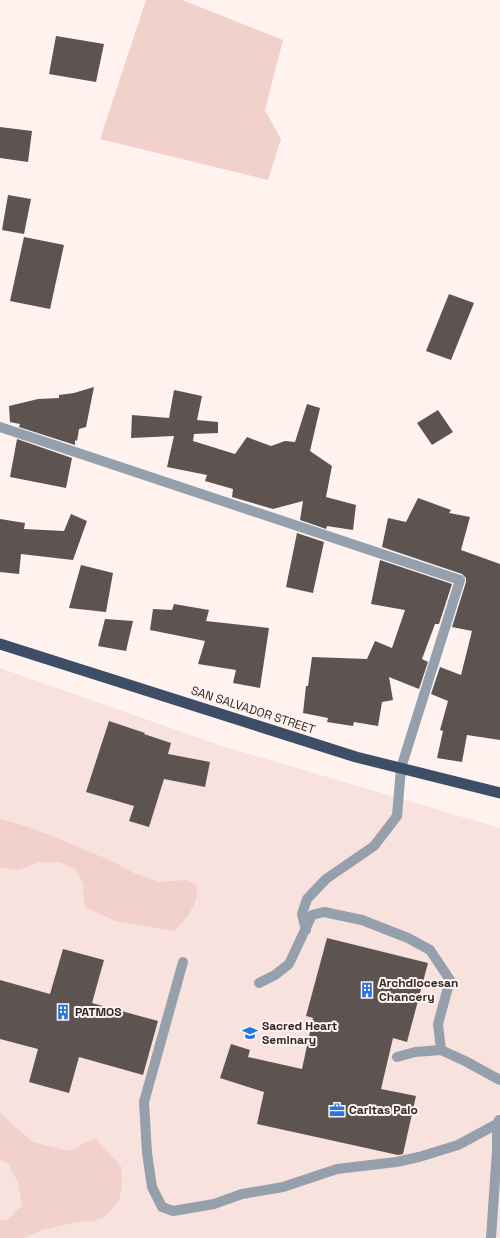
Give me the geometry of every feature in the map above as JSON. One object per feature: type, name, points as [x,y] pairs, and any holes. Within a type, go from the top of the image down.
[{"type":"highway","name":"SAN SALVADOR STREET","points":[[0,644],[356,757],[500,793]]},
{"type":"street","points":[[0,427],[460,580],[401,768],[397,816],[374,846],[326,879],[307,899],[302,914],[306,930]]},
{"type":"street","points":[[259,983],[275,975],[289,964],[312,916],[324,912],[362,920],[408,938],[430,950],[450,980],[438,1024],[441,1050]]},
{"type":"street","points":[[183,962],[144,1102],[147,1153],[152,1187],[162,1207],[173,1211],[214,1204],[242,1194],[283,1186],[337,1169],[396,1162],[419,1157],[458,1145],[498,1122]]},
{"type":"street","points":[[397,1057],[422,1051],[441,1050],[500,1080]]},
{"type":"street","points":[[491,1238],[498,1122]]},
{"type":"shaded area","points":[[146,0],[182,0],[283,40],[265,110],[281,139],[268,180],[100,139]]},
{"type":"shaded area","name":"Sacred Heart Seminary","points":[[0,668],[222,746],[500,828],[500,1238],[0,1238]]},
{"type":"shaded area","points":[[0,819],[49,835],[112,861],[134,873],[160,882],[187,880],[196,885],[197,892],[194,904],[188,915],[174,931],[115,921],[85,907],[83,896],[84,885],[75,869],[59,862],[40,862],[18,870],[0,867]]},
{"type":"shaded area","points":[[0,1113],[33,1142],[69,1151],[95,1138],[121,1166],[122,1184],[119,1201],[105,1217],[92,1221],[73,1223],[42,1230],[24,1238],[0,1238],[0,1220],[7,1220],[22,1205],[18,1183],[8,1163],[0,1160]]},
{"type":"building","points":[[56,36],[104,44],[96,82],[49,74]]},
{"type":"building","points":[[0,127],[32,131],[28,162],[0,158]]},
{"type":"building","points":[[8,195],[31,199],[24,234],[2,230]]},
{"type":"building","points":[[24,237],[64,245],[50,309],[10,301]]},
{"type":"building","points":[[449,294],[474,303],[451,360],[426,351]]},
{"type":"building","points":[[94,387],[86,427],[79,429],[77,441],[75,440],[75,445],[19,427],[20,424],[10,422],[9,406],[38,399],[59,398],[59,395],[74,393]]},
{"type":"building","points":[[174,390],[202,396],[197,420],[218,422],[218,433],[194,434],[193,441],[235,454],[247,437],[271,446],[285,441],[295,442],[307,404],[320,408],[310,451],[332,466],[326,497],[356,505],[353,530],[327,526],[326,529],[300,520],[303,501],[273,509],[232,497],[233,489],[205,481],[207,475],[167,467],[174,436],[131,438],[132,415],[169,418]]},
{"type":"building","points":[[438,410],[453,432],[432,445],[417,423]]},
{"type":"building","points":[[17,439],[72,458],[66,488],[10,477]]},
{"type":"building","points":[[418,498],[451,510],[449,513],[470,517],[461,550],[500,564],[500,740],[467,735],[462,762],[437,758],[443,731],[440,730],[448,701],[431,694],[440,667],[461,675],[472,631],[452,627],[466,578],[462,574],[382,547],[388,518],[406,522]]},
{"type":"building","points":[[71,514],[87,521],[73,560],[21,554],[19,574],[0,572],[0,519],[25,523],[24,529],[64,531]]},
{"type":"building","points":[[297,533],[324,542],[313,593],[286,587]]},
{"type":"building","points":[[380,560],[452,584],[439,624],[435,624],[422,659],[428,662],[419,689],[389,677],[393,700],[382,702],[378,726],[354,722],[353,726],[327,722],[328,718],[303,713],[306,686],[308,686],[312,657],[367,659],[375,641],[392,648],[405,610],[371,604]]},
{"type":"building","points":[[81,565],[113,573],[106,612],[69,608]]},
{"type":"building","points":[[174,604],[209,610],[206,621],[269,628],[260,688],[233,683],[236,670],[198,664],[205,641],[150,630],[153,609],[172,610]]},
{"type":"building","points":[[105,619],[133,621],[126,651],[98,646]]},
{"type":"building","points":[[109,721],[171,743],[168,754],[210,762],[205,787],[164,779],[149,827],[129,821],[134,806],[86,792]]},
{"type":"building","points":[[327,938],[428,963],[407,1042],[393,1038],[381,1089],[416,1096],[403,1154],[398,1155],[257,1124],[264,1092],[220,1078],[231,1044],[250,1050],[248,1057],[302,1069],[313,1018],[306,1016]]},
{"type":"building","name":"PATMOS","points":[[63,949],[104,960],[92,1003],[158,1021],[143,1075],[79,1057],[69,1093],[29,1082],[38,1049],[0,1039],[0,980],[50,994]]},
{"type":"place","name":"Archdiocesan Chancery","points":[[367,990]]},
{"type":"place","name":"PATMOS","points":[[63,1012]]},
{"type":"place","name":"Sacred Heart Seminary","points":[[250,1033]]},
{"type":"place","name":"Caritas Palo","points":[[337,1110]]}]
